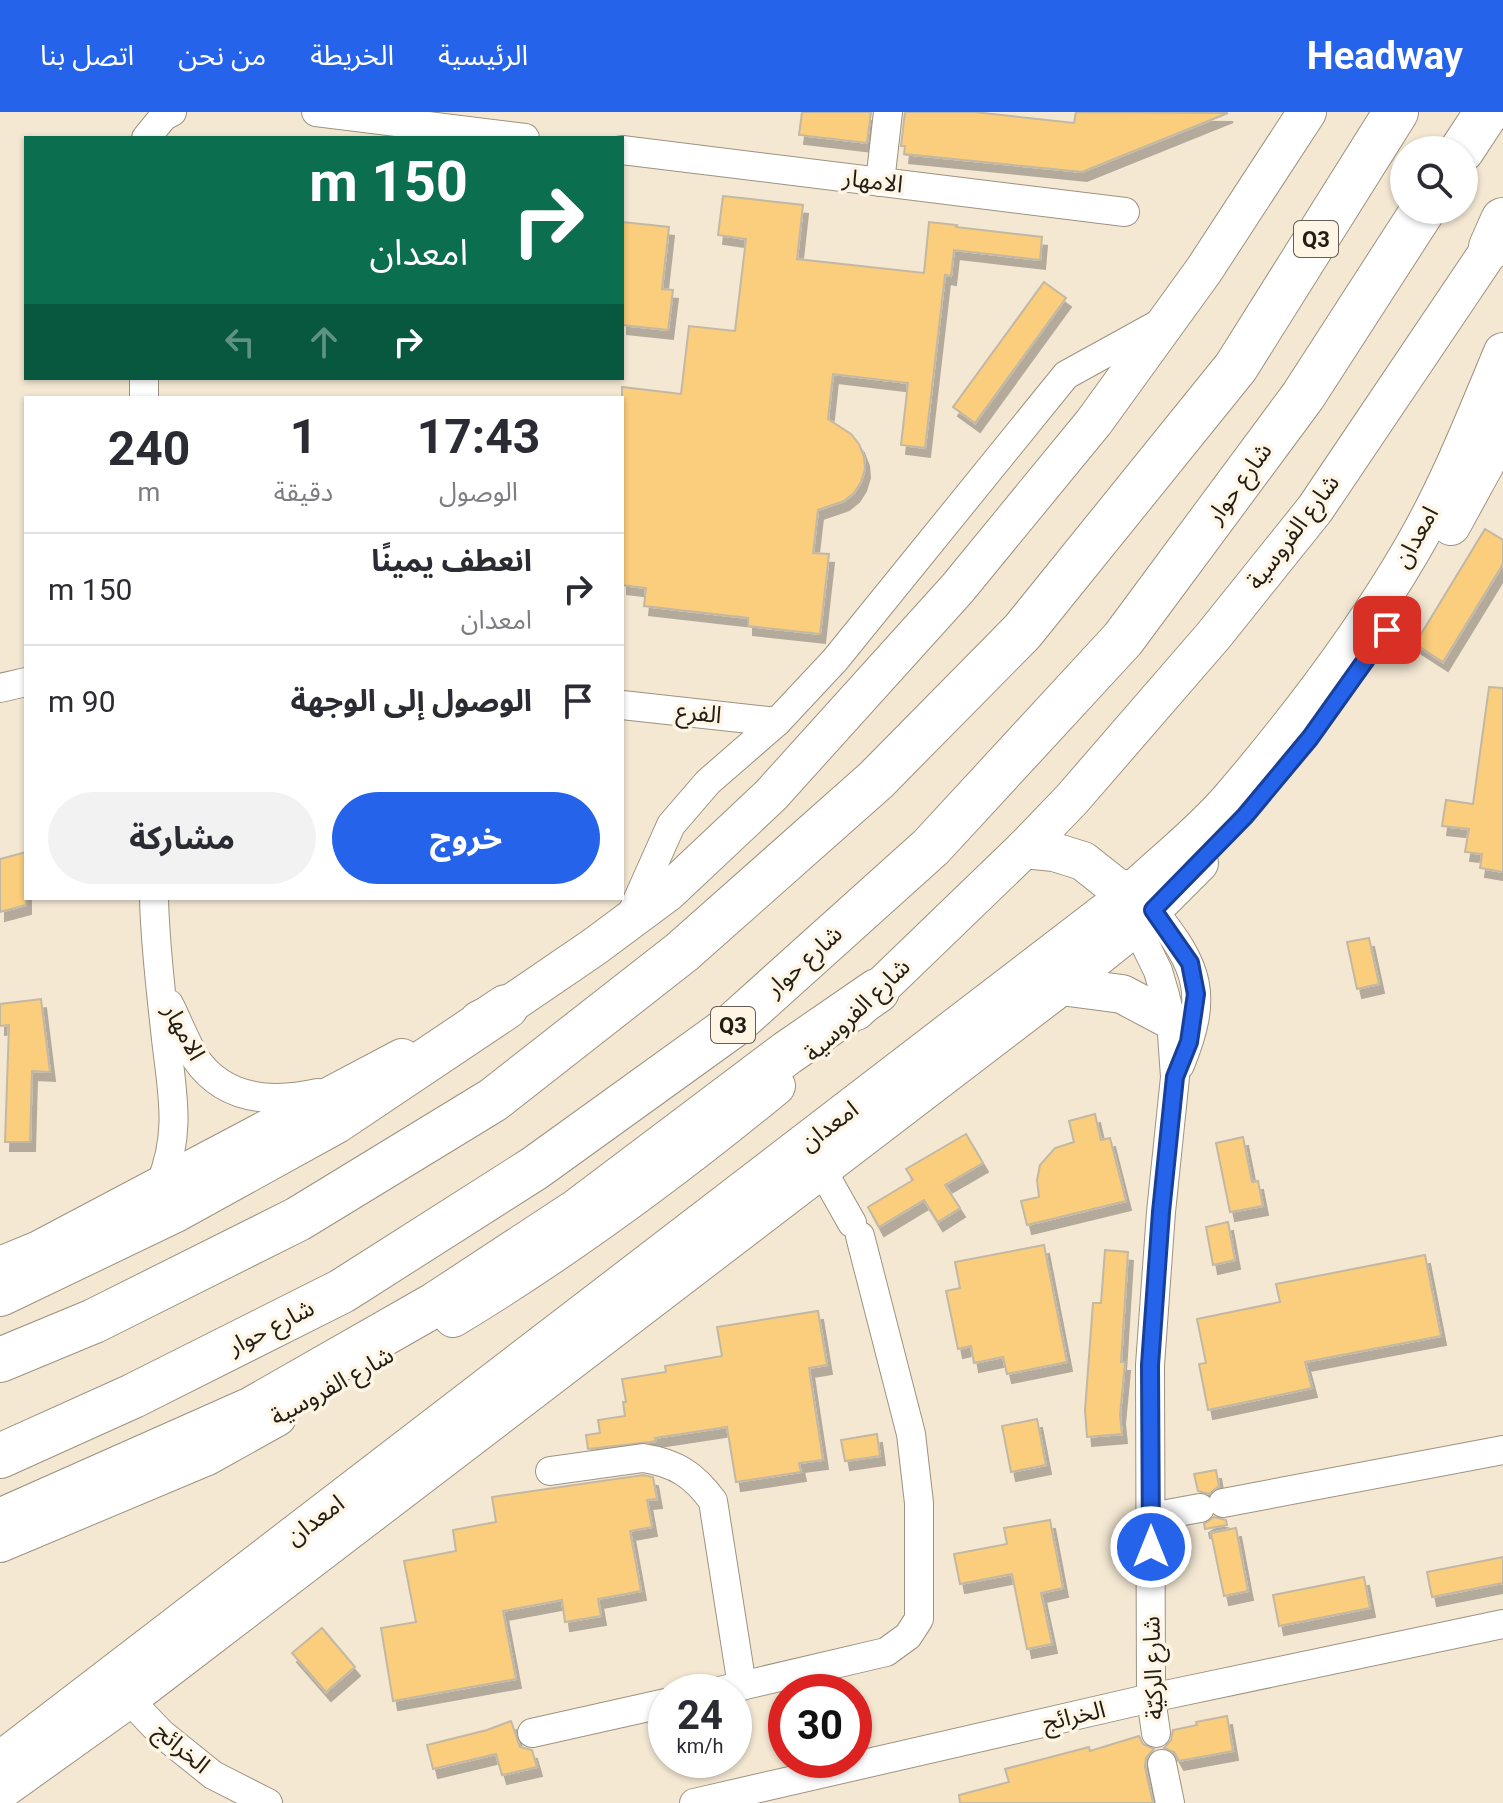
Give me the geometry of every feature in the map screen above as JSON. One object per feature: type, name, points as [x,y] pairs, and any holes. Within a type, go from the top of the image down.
[{"type":"highway","name":"Q3","points":[[0,1360],[94,1321],[298,1219],[493,1100],[682,952],[876,780],[1022,632],[1236,367],[1396,112]]},
{"type":"highway","points":[[1471,136],[1487,112]]},
{"type":"highway","name":"شارع حوار","points":[[0,1456],[133,1396],[342,1291],[535,1168],[732,1026],[931,847],[1123,639],[1303,396],[1414,224]]},
{"type":"highway","points":[[0,1521],[252,1409],[436,1304],[576,1212],[763,1070],[877,991]]},
{"type":"highway","points":[[0,1294],[173,1211],[336,1121],[506,1007]]},
{"type":"street","points":[[148,136],[164,116],[172,112]]},
{"type":"street","points":[[316,112],[509,136]]},
{"type":"street","points":[[880,182],[888,112]]},
{"type":"street","points":[[0,1266],[39,1250],[345,1086],[506,1007],[668,892],[771,795],[957,589],[1094,422],[1204,270],[1307,112]]},
{"type":"street","name":"الامهار","points":[[624,150],[1125,212]]},
{"type":"street","name":"شارع الفروسية","points":[[0,1543],[207,1456],[455,1317],[571,1244],[709,1141],[798,1068],[1024,849],[1072,799],[1214,635],[1315,509],[1499,232]]},
{"type":"street","points":[[629,921],[671,825],[708,782],[777,722],[835,660],[1066,375],[1171,316]]},
{"type":"street","name":"امعدان","points":[[0,1761],[118,1689],[822,1170],[1061,986],[1229,800],[1359,631],[1411,550],[1464,445],[1503,352]]},
{"type":"street","name":"امعدان","points":[[0,1791],[118,1689],[1245,816],[1310,738],[1430,565],[1485,464],[1503,419]]},
{"type":"street","points":[[0,688],[24,682]]},
{"type":"street","name":"الفرع","points":[[624,705],[777,722]]},
{"type":"street","points":[[1072,799],[1075,830],[1083,861]]},
{"type":"street","name":"شارع الركيّة","points":[[1024,849],[1054,852],[1083,861],[1132,904],[1190,963],[1196,994],[1189,1042],[1175,1077]]},
{"type":"street","name":"الامهار","points":[[154,900],[175,1117],[172,1147],[160,1185]]},
{"type":"street","name":"شارع الركيّة","points":[[1132,904],[1158,971],[1171,1020],[1175,1077],[1150,1365],[1151,1698],[1156,1733]]},
{"type":"street","points":[[1061,986],[1122,994],[1171,1020]]},
{"type":"street","name":"الامهار","points":[[161,989],[195,1058],[224,1087],[251,1097],[291,1099],[345,1086]]},
{"type":"street","points":[[752,1684],[886,1652],[908,1636],[919,1619],[919,1503],[911,1434],[856,1230],[822,1170]]},
{"type":"street","points":[[1151,1517],[1503,1450]]},
{"type":"street","points":[[550,1471],[643,1458],[691,1474],[702,1486],[713,1501],[728,1674]]},
{"type":"street","name":"الخرائج","points":[[694,1803],[1151,1698],[1503,1624]]},
{"type":"street","name":"الخرائج","points":[[118,1689],[162,1734],[213,1775],[268,1803]]},
{"type":"street","points":[[532,1733],[648,1707]]},
{"type":"street","points":[[1162,1764],[1170,1803]]},
{"type":"building","points":[[802,112],[871,112],[867,143],[799,135]]},
{"type":"building","points":[[905,112],[974,112],[1074,123],[1076,112],[1228,113],[1082,172],[904,154],[905,146],[901,146]]},
{"type":"building","points":[[723,196],[803,205],[797,259],[924,273],[929,222],[1042,237],[1040,260],[954,250],[951,276],[945,275],[925,448],[901,445],[908,383],[833,374],[828,419],[851,434],[859,444],[865,469],[854,493],[844,501],[818,510],[813,553],[829,554],[820,634],[748,626],[748,618],[644,606],[646,588],[624,585],[622,387],[681,394],[689,326],[735,331],[746,239],[718,235]]},
{"type":"building","points":[[624,222],[669,227],[662,289],[673,290],[668,330],[624,325]]},
{"type":"building","points":[[1044,282],[1066,298],[975,423],[953,407]]},
{"type":"building","points":[[1485,529],[1503,540],[1503,564],[1443,662],[1415,644]]},
{"type":"building","points":[[1489,687],[1503,688],[1503,872],[1480,868],[1482,854],[1465,852],[1469,829],[1442,826],[1446,800],[1473,804]]},
{"type":"building","points":[[24,853],[26,905],[0,912],[0,859]]},
{"type":"building","points":[[1369,938],[1379,984],[1357,989],[1347,942]]},
{"type":"building","points":[[41,999],[50,1072],[32,1071],[30,1142],[5,1142],[9,1025],[0,1026],[0,1004]]},
{"type":"building","points":[[1095,1114],[1101,1140],[1110,1138],[1126,1201],[1027,1225],[1021,1201],[1039,1197],[1037,1180],[1040,1165],[1055,1148],[1074,1142],[1069,1121]]},
{"type":"building","points":[[966,1134],[983,1163],[945,1185],[960,1208],[938,1222],[924,1200],[879,1227],[868,1207],[913,1180],[906,1169]]},
{"type":"building","points":[[1243,1137],[1252,1182],[1258,1181],[1263,1206],[1230,1212],[1216,1143]]},
{"type":"building","points":[[1228,1222],[1235,1260],[1213,1265],[1206,1227]]},
{"type":"building","points":[[1044,1245],[1067,1362],[1007,1374],[1003,1357],[974,1363],[971,1346],[958,1349],[946,1291],[960,1288],[955,1262]]},
{"type":"building","points":[[1105,1250],[1128,1252],[1121,1362],[1125,1362],[1120,1415],[1122,1434],[1087,1437],[1085,1410],[1093,1303],[1101,1303]]},
{"type":"building","points":[[1425,1255],[1441,1336],[1305,1362],[1312,1388],[1208,1410],[1199,1364],[1206,1363],[1197,1319],[1280,1302],[1276,1284]]},
{"type":"building","points":[[818,1311],[827,1365],[809,1368],[823,1460],[799,1463],[801,1472],[736,1482],[727,1427],[655,1438],[656,1441],[650,1442],[588,1449],[586,1435],[600,1433],[598,1420],[625,1416],[622,1379],[666,1372],[665,1366],[722,1356],[717,1327]]},
{"type":"building","points":[[1037,1419],[1046,1465],[1011,1472],[1002,1426]]},
{"type":"building","points":[[877,1434],[880,1456],[845,1461],[841,1440]]},
{"type":"building","points":[[1216,1470],[1219,1486],[1209,1494],[1198,1491],[1194,1474]]},
{"type":"building","points":[[643,1475],[653,1477],[657,1499],[647,1500],[652,1527],[630,1531],[641,1591],[598,1599],[601,1616],[565,1622],[562,1600],[503,1611],[516,1679],[393,1701],[381,1628],[416,1622],[404,1561],[456,1551],[453,1530],[496,1522],[492,1497]]},
{"type":"building","points":[[1214,1517],[1226,1520],[1227,1525],[1205,1529],[1204,1524]]},
{"type":"building","points":[[1050,1520],[1063,1588],[1041,1593],[1052,1644],[1027,1649],[1012,1574],[960,1584],[954,1554],[1007,1544],[1004,1528]]},
{"type":"building","points":[[1236,1528],[1248,1591],[1224,1596],[1211,1533]]},
{"type":"building","points":[[1503,1557],[1503,1583],[1432,1597],[1427,1572]]},
{"type":"building","points":[[1364,1577],[1370,1608],[1279,1626],[1273,1595]]},
{"type":"building","points":[[322,1628],[355,1667],[326,1692],[292,1653]]},
{"type":"building","points":[[1227,1716],[1233,1751],[1179,1761],[1174,1752],[1164,1748],[1171,1740],[1173,1730]]},
{"type":"building","points":[[511,1721],[520,1747],[532,1750],[537,1767],[502,1775],[496,1754],[433,1769],[427,1745]]},
{"type":"building","points":[[1139,1736],[1143,1744],[1154,1749],[1146,1758],[1145,1767],[1153,1803],[960,1803],[959,1795],[1009,1782],[1005,1769],[1089,1747],[1090,1751]]},
{"type":"route","points":[[1151,1547],[1150,1365],[1161,1212],[1175,1077],[1189,1042],[1196,994],[1185,953],[1153,910],[1245,816],[1310,738],[1387,630]]}]
